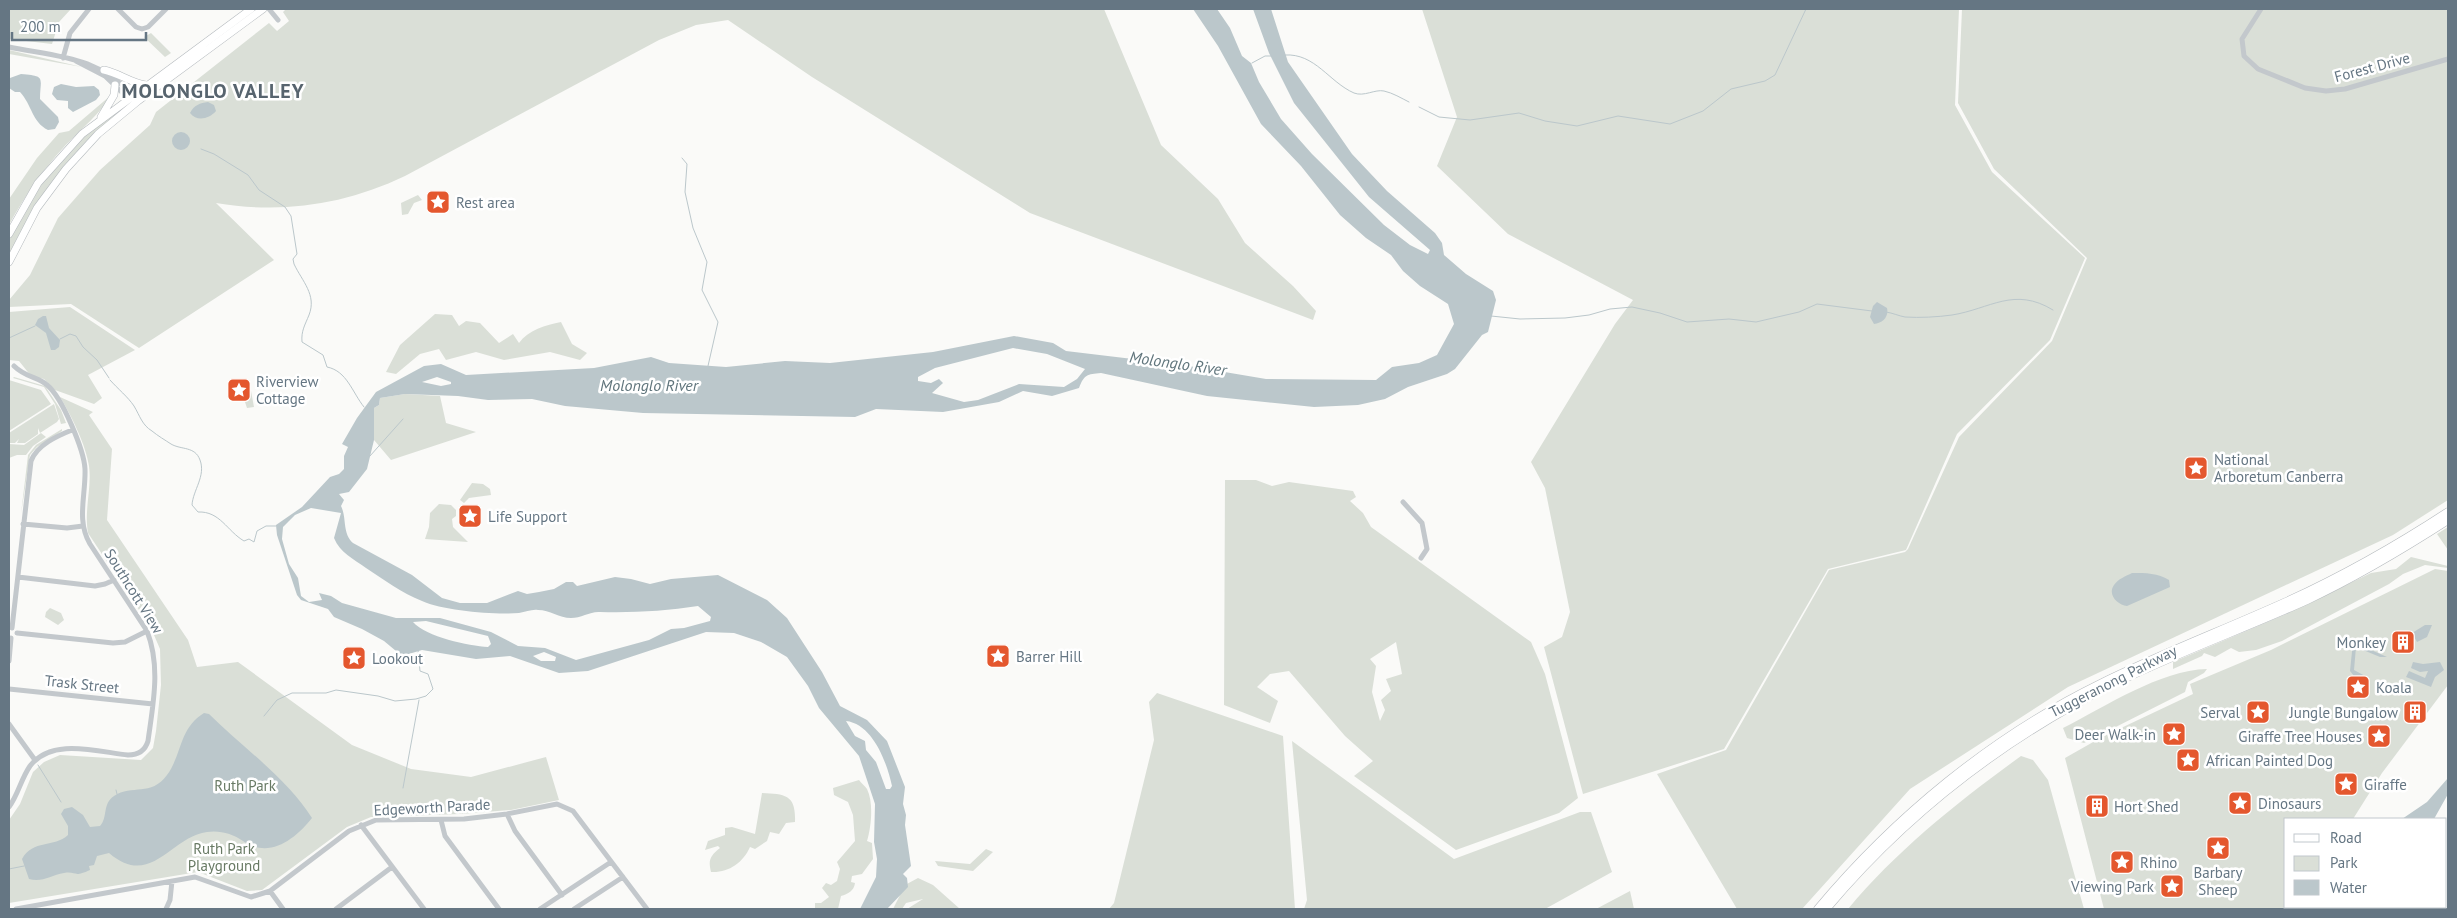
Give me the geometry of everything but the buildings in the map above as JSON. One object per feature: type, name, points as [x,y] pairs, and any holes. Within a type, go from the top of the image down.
[{"type":"highway","name":"Tuggeranong Parkway","points":[[1818,909],[1898,825],[1960,772],[2028,725],[2080,694],[2136,666],[2286,602],[2360,566],[2448,512]]},
{"type":"highway","name":"Tuggeranong Parkway","points":[[1826,909],[1874,857],[1920,813],[1970,773],[2034,728],[2127,678],[2321,592],[2378,563],[2448,520]]},
{"type":"main road","points":[[9,262],[37,208],[66,169],[98,134],[146,85],[251,9]]},
{"type":"main road","points":[[9,234],[30,196],[69,146],[98,121],[263,9]]},
{"type":"main road","points":[[104,70],[146,85]]},
{"type":"main road","points":[[98,121],[114,95],[115,85]]},
{"type":"street","points":[[63,58],[70,33],[90,9]]},
{"type":"street","points":[[118,9],[136,27],[142,29],[148,27],[166,9]]},
{"type":"street","points":[[269,9],[278,20]]},
{"type":"street","name":"Forest Drive","points":[[2261,9],[2244,32],[2241,44],[2244,56],[2258,69],[2305,88],[2326,91],[2345,89],[2448,59]]},
{"type":"street","points":[[9,47],[83,61],[104,70],[133,99]]},
{"type":"street","points":[[73,59],[96,71],[133,99]]},
{"type":"street","name":"Southcott View","points":[[14,366],[24,375],[48,386],[64,412],[84,465],[81,510],[83,526],[88,541],[147,631],[153,645],[156,666],[148,741],[140,753],[128,755],[59,749],[46,753],[35,760]]},
{"type":"street","points":[[72,430],[40,448],[32,457],[10,628],[17,633],[114,643],[125,642],[147,631]]},
{"type":"street","points":[[1403,502],[1422,523],[1427,548],[1421,558]]},
{"type":"street","points":[[24,524],[67,528],[83,526]]},
{"type":"street","points":[[18,577],[95,586],[114,580]]},
{"type":"street","points":[[9,661],[10,638],[17,633]]},
{"type":"street","name":"Trask Street","points":[[9,689],[153,704]]},
{"type":"street","points":[[9,724],[35,760],[9,807]]},
{"type":"street","name":"Edgeworth Parade","points":[[16,909],[25,909],[172,881],[200,878],[251,897],[270,891],[350,830],[376,820],[440,820],[507,814],[550,805],[566,806],[573,811],[611,862]]},
{"type":"street","points":[[507,814],[515,831],[562,894]]},
{"type":"street","points":[[440,820],[445,836],[499,909]]},
{"type":"street","points":[[361,825],[424,909]]},
{"type":"street","points":[[540,909],[611,862],[647,909]]},
{"type":"street","points":[[336,909],[392,867]]},
{"type":"street","points":[[574,909],[622,877]]},
{"type":"street","points":[[166,909],[170,900],[172,881]]},
{"type":"street","points":[[270,891],[284,909]]},
{"type":"green space","points":[[9,9],[71,9],[59,22],[52,44],[9,39]]},
{"type":"green space","points":[[286,9],[1104,9],[1161,145],[1218,199],[1245,243],[1293,286],[1316,311],[1313,320],[1030,213],[812,77],[728,20],[696,25],[659,40],[405,176],[382,186],[336,200],[289,207],[265,208],[216,203],[274,260],[139,348],[71,304],[9,307],[9,300],[30,275],[58,218],[100,170],[150,125],[156,112],[269,23],[277,31],[289,21],[283,12]]},
{"type":"green space","points":[[1422,9],[1959,9],[1955,105],[1992,172],[2085,258],[2050,340],[1957,434],[1906,550],[1828,569],[1724,749],[1583,794],[1544,647],[1562,637],[1570,612],[1545,488],[1531,462],[1615,324],[1633,300],[1508,234],[1437,166],[1457,117]]},
{"type":"green space","name":"National Arboretum Canberra","points":[[1962,9],[2448,9],[2448,500],[2393,535],[2068,687],[1910,789],[1802,909],[1737,909],[1657,774],[1726,750],[1829,570],[1905,552],[1908,549],[1959,437],[2052,341],[2087,258],[1994,169],[1958,103]]},
{"type":"green space","points":[[151,33],[171,53],[165,57],[144,37]]},
{"type":"green space","points":[[9,50],[82,67],[9,54]]},
{"type":"green space","points":[[110,96],[96,115],[48,165],[27,194],[9,225],[9,199],[37,158],[59,133],[69,131]]},
{"type":"green space","points":[[122,106],[124,109],[107,122],[28,218],[9,255],[10,236],[43,182],[80,139]]},
{"type":"green space","points":[[418,195],[422,200],[414,203],[408,214],[402,215],[401,203]]},
{"type":"green space","points":[[70,307],[135,350],[88,375],[102,398],[94,404],[55,390],[44,379],[31,376],[19,361],[9,360],[9,312]]},
{"type":"green space","points":[[435,314],[452,315],[459,326],[466,321],[480,323],[499,343],[513,334],[519,343],[532,331],[561,322],[572,344],[587,353],[580,360],[550,352],[504,360],[476,352],[446,360],[439,349],[420,354],[396,374],[386,372],[400,345]]},
{"type":"green space","points":[[14,377],[45,386],[61,410],[66,423],[61,424],[55,404],[44,387]]},
{"type":"green space","points":[[9,380],[41,390],[51,404],[9,431]]},
{"type":"green space","points":[[247,389],[251,391],[254,407],[247,408],[244,398]]},
{"type":"green space","points":[[405,394],[440,396],[446,423],[476,432],[391,460],[374,440],[374,408],[379,405],[380,398]]},
{"type":"green space","name":"Ruth Park","points":[[60,397],[93,412],[89,415],[112,449],[107,520],[188,640],[197,667],[238,662],[352,745],[411,769],[471,777],[546,757],[559,800],[511,810],[371,817],[347,827],[262,890],[247,891],[198,872],[9,903],[9,820],[20,804],[33,772],[44,762],[60,755],[141,760],[153,748],[161,685],[160,649],[151,628],[88,533],[89,466],[85,449],[69,412]]},
{"type":"green space","points":[[54,404],[59,419],[57,422],[40,433],[38,428],[38,434],[25,443],[17,443],[19,439],[15,443],[9,443],[9,433]]},
{"type":"green space","points":[[62,429],[62,431],[37,447],[30,455],[21,514],[28,455],[36,445]]},
{"type":"green space","points":[[41,433],[46,437],[33,446],[26,455],[17,455],[9,458],[9,444],[24,445]]},
{"type":"green space","points":[[1225,480],[1256,480],[1272,486],[1289,482],[1353,491],[1356,497],[1350,501],[1363,513],[1371,527],[1531,642],[1545,674],[1578,798],[1559,813],[1456,850],[1354,776],[1373,761],[1345,736],[1289,671],[1270,674],[1257,687],[1278,701],[1270,723],[1224,705]],"holes":[[[1396,642],[1402,674],[1386,679],[1391,691],[1381,700],[1385,710],[1380,721],[1372,692],[1376,666],[1370,659]]]},
{"type":"green space","points":[[472,483],[483,484],[490,489],[491,495],[469,498],[464,503],[460,500]]},
{"type":"green space","points":[[439,504],[451,505],[456,510],[456,516],[452,519],[453,527],[468,542],[425,539],[429,527],[430,513]]},
{"type":"green space","points":[[2448,527],[2448,550],[2437,534]]},
{"type":"green space","points":[[2411,557],[2448,566],[2448,568],[2425,565],[2403,574],[2389,584],[2282,641],[2256,650],[2239,652],[2231,648],[2215,657],[2204,653],[2202,656],[2173,669],[2173,662],[2284,615],[2371,573],[2396,569]]},
{"type":"green space","points":[[2435,569],[2448,571],[2448,685],[2382,773],[2354,818],[2284,818],[2284,908],[2303,909],[2104,909],[2065,758],[2102,737],[2193,694],[2190,684],[2271,650]]},
{"type":"green space","points":[[50,608],[61,613],[64,620],[58,625],[45,617],[46,612]]},
{"type":"green space","points":[[2207,669],[2204,673],[2188,682],[2185,692],[2084,743],[2067,738],[2063,728],[2133,691],[2171,676]]},
{"type":"green space","points":[[1157,693],[1283,736],[1295,909],[1109,909],[1114,903],[1154,740],[1149,702]]},
{"type":"green space","points":[[1292,741],[1454,859],[1580,812],[1591,812],[1612,872],[1545,909],[1304,909],[1307,900]]},
{"type":"green space","points":[[2021,756],[2033,760],[2048,780],[2084,909],[1848,909],[1887,867],[1930,827]]},
{"type":"green space","points":[[859,780],[867,789],[871,801],[871,823],[867,841],[872,843],[873,859],[862,874],[852,876],[851,882],[855,883],[854,886],[850,892],[841,896],[838,909],[815,909],[815,903],[821,903],[829,897],[822,888],[826,883],[831,885],[837,881],[840,869],[837,862],[855,841],[853,815],[848,802],[834,795],[833,788]]},
{"type":"green space","points":[[762,793],[783,795],[788,798],[794,806],[795,822],[786,823],[779,834],[770,832],[767,841],[755,849],[750,847],[743,858],[729,869],[711,872],[711,858],[720,848],[718,846],[705,850],[708,841],[725,835],[725,828],[732,827],[755,834]]},
{"type":"green space","points":[[986,849],[993,852],[973,871],[938,866],[935,861],[970,864]]},
{"type":"green space","points":[[918,878],[933,885],[960,909],[907,909],[923,899],[906,903],[902,909],[893,909],[905,885]]},
{"type":"green space","points":[[1630,891],[1634,909],[1596,909]]},
{"type":"water","name":"Molonglo River","points":[[1193,9],[1217,9],[1230,28],[1242,56],[1251,63],[1259,82],[1281,119],[1312,154],[1384,225],[1410,245],[1428,254],[1430,250],[1369,197],[1294,103],[1269,53],[1253,9],[1271,9],[1288,62],[1352,154],[1387,191],[1435,233],[1442,243],[1444,255],[1466,274],[1493,291],[1496,300],[1488,332],[1482,335],[1455,369],[1447,374],[1408,387],[1385,399],[1358,405],[1314,407],[1207,396],[1101,373],[1087,376],[1079,388],[1052,396],[1023,391],[999,402],[943,412],[876,409],[855,417],[643,413],[565,406],[532,399],[488,400],[458,396],[405,394],[380,398],[379,405],[374,408],[374,440],[367,469],[349,492],[339,494],[344,500],[341,506],[347,535],[353,543],[412,575],[442,598],[460,603],[487,603],[518,591],[527,594],[554,589],[566,582],[573,582],[577,586],[615,577],[650,584],[671,579],[718,575],[767,600],[787,618],[822,672],[840,706],[867,720],[887,741],[905,787],[903,804],[906,815],[905,825],[911,866],[903,874],[907,878],[908,887],[887,909],[860,909],[876,877],[877,859],[874,842],[875,804],[859,756],[819,708],[808,686],[787,657],[761,642],[734,633],[706,632],[588,671],[559,673],[510,656],[476,659],[422,650],[402,656],[384,641],[334,617],[328,609],[301,600],[297,595],[277,535],[276,525],[302,507],[330,477],[339,474],[344,469],[344,456],[348,447],[342,444],[357,418],[376,392],[424,366],[441,364],[466,375],[594,368],[651,357],[669,363],[726,367],[785,361],[830,363],[933,352],[1014,336],[1053,343],[1066,351],[1183,365],[1266,379],[1376,380],[1392,367],[1419,363],[1437,355],[1454,324],[1448,304],[1420,286],[1403,271],[1391,255],[1366,238],[1340,215],[1301,166],[1261,124],[1218,46]],"holes":[[[1013,348],[1047,354],[1085,369],[1077,379],[1064,387],[1019,384],[978,400],[964,402],[932,393],[943,383],[939,379],[931,383],[918,381],[918,377],[935,368]],[[437,377],[451,382],[451,384],[441,386],[422,382]],[[311,508],[341,513],[334,538],[344,552],[400,590],[422,601],[443,607],[470,612],[497,613],[542,610],[571,618],[597,612],[649,611],[698,606],[711,617],[710,621],[684,628],[671,629],[649,640],[576,660],[545,648],[518,646],[491,632],[440,618],[396,618],[342,603],[331,596],[319,593],[322,600],[309,602],[301,596],[298,578],[289,564],[282,539],[283,527],[295,515]],[[426,621],[488,636],[491,644],[488,647],[448,640],[428,632],[413,622]],[[544,652],[556,657],[555,661],[541,661],[533,656]],[[846,721],[864,729],[877,746],[890,777],[892,786],[890,789],[886,789],[876,762],[866,750],[865,741],[855,736]]]},
{"type":"water","points":[[21,74],[35,76],[40,79],[40,99],[58,117],[59,122],[55,129],[48,130],[43,127],[35,118],[20,92],[15,92],[9,88],[10,78]]},
{"type":"water","points":[[61,84],[76,87],[94,86],[99,90],[100,95],[96,100],[73,112],[68,108],[68,101],[57,100],[52,94],[54,87]]},
{"type":"water","points":[[208,102],[214,105],[216,111],[210,116],[196,118],[190,113],[193,108]]},
{"type":"water","points":[[181,132],[187,135],[190,141],[187,147],[181,150],[175,147],[172,141],[175,135]]},
{"type":"water","points":[[1877,302],[1887,308],[1887,314],[1883,321],[1874,324],[1870,317],[1873,306]]},
{"type":"water","points":[[46,316],[49,328],[60,340],[59,347],[55,350],[51,350],[46,333],[35,325],[38,319]]},
{"type":"water","points":[[2132,573],[2147,573],[2161,576],[2169,580],[2170,587],[2127,606],[2124,605],[2114,599],[2112,589],[2118,581]]},
{"type":"water","points":[[2425,625],[2432,625],[2427,637],[2417,642],[2412,633]]},
{"type":"water","points":[[2353,642],[2387,657],[2380,657],[2356,647],[2354,670],[2367,677],[2367,679],[2354,676],[2350,671]]},
{"type":"water","points":[[2413,662],[2423,664],[2440,662],[2444,670],[2435,677],[2431,687],[2406,677],[2409,671],[2425,678],[2428,671],[2420,672],[2411,668]]},
{"type":"water","points":[[204,713],[209,714],[290,789],[312,818],[306,826],[282,844],[272,847],[253,846],[226,833],[207,832],[182,842],[160,858],[149,863],[137,866],[124,863],[109,853],[97,856],[94,865],[89,866],[90,870],[85,872],[78,874],[64,873],[38,880],[29,879],[22,859],[27,853],[38,846],[62,839],[68,835],[68,826],[61,814],[64,809],[72,807],[83,815],[90,827],[100,826],[104,819],[106,807],[114,796],[128,791],[148,788],[161,782],[176,759],[185,734],[196,719]]},
{"type":"water","points":[[2448,778],[2448,794],[2435,818],[2403,818],[2427,802]]},
{"type":"waterway","points":[[1419,107],[1439,117],[1470,120],[1519,113],[1545,121],[1577,126],[1618,116],[1670,124],[1703,111],[1731,89],[1765,81],[1775,75],[1806,9]]},
{"type":"waterway","points":[[1285,55],[1296,56],[1313,63],[1354,93],[1362,94],[1384,91],[1409,102]]},
{"type":"waterway","points":[[1252,63],[1265,56],[1271,56]]},
{"type":"waterway","points":[[201,149],[214,154],[248,175],[259,190],[285,207],[291,216],[297,254],[293,259],[294,264],[308,288],[311,301],[311,308],[303,331],[302,342],[323,355],[327,367],[334,369],[344,377],[364,407]]},
{"type":"waterway","points":[[682,158],[687,164],[685,192],[693,228],[707,262],[702,290],[718,322],[708,366]]},
{"type":"waterway","points":[[1886,312],[1905,317],[1952,315],[2014,299],[2039,303],[2053,310]]},
{"type":"waterway","points":[[1491,316],[1520,319],[1565,318],[1589,315],[1610,309],[1632,307],[1660,313],[1687,322],[1729,319],[1756,322],[1799,312],[1817,304],[1872,311]]},
{"type":"waterway","points":[[9,338],[35,326]]},
{"type":"waterway","points":[[60,339],[70,334],[76,336],[83,347],[97,360],[109,378]]},
{"type":"waterway","points":[[110,380],[132,403],[143,423],[149,429],[171,444],[191,450],[198,456],[201,472],[192,505],[198,512],[218,518],[244,541],[249,539],[254,542],[257,531],[266,526],[276,526]]},
{"type":"waterway","points":[[370,456],[403,419]]},
{"type":"waterway","points":[[264,716],[277,700],[292,693],[326,693],[336,690],[378,696],[395,701],[426,696],[433,689],[428,674],[420,671],[418,650]]},
{"type":"waterway","points":[[403,788],[419,700]]},
{"type":"waterway","points":[[38,765],[61,802]]},
{"type":"waterway","points":[[116,790],[117,794]]},
{"type":"waterway","points":[[9,869],[24,866]]},
{"type":"place","name":"Rest area","points":[[438,202]]},
{"type":"place","name":"Riverview Cottage","points":[[239,390]]},
{"type":"place","name":"National Arboretum Canberra","points":[[2196,468]]},
{"type":"place","name":"Life Support","points":[[470,516]]},
{"type":"place","name":"Monkey","points":[[2403,642]]},
{"type":"place","name":"Barrer Hill","points":[[998,656]]},
{"type":"place","name":"Lookout","points":[[354,658]]},
{"type":"place","name":"Koala","points":[[2358,687]]},
{"type":"place","name":"Serval","points":[[2258,712]]},
{"type":"place","name":"Jungle Bungalow","points":[[2415,712]]},
{"type":"place","name":"Deer Walk-in","points":[[2174,734]]},
{"type":"place","name":"Giraffe Tree Houses","points":[[2379,736]]},
{"type":"place","name":"African Painted Dog","points":[[2188,760]]},
{"type":"place","name":"Giraffe","points":[[2346,784]]},
{"type":"place","name":"Dinosaurs","points":[[2240,803]]},
{"type":"place","name":"Hort Shed","points":[[2097,806]]},
{"type":"place","name":"Barbary Sheep","points":[[2218,848]]},
{"type":"place","name":"Rhino","points":[[2122,862]]},
{"type":"place","name":"Viewing Park","points":[[2172,886]]},
{"type":"district","name":"MOLONGLO VALLEY","points":[[213,91]]},
{"type":"park label","name":"Ruth Park Playground","points":[[224,856]]}]
